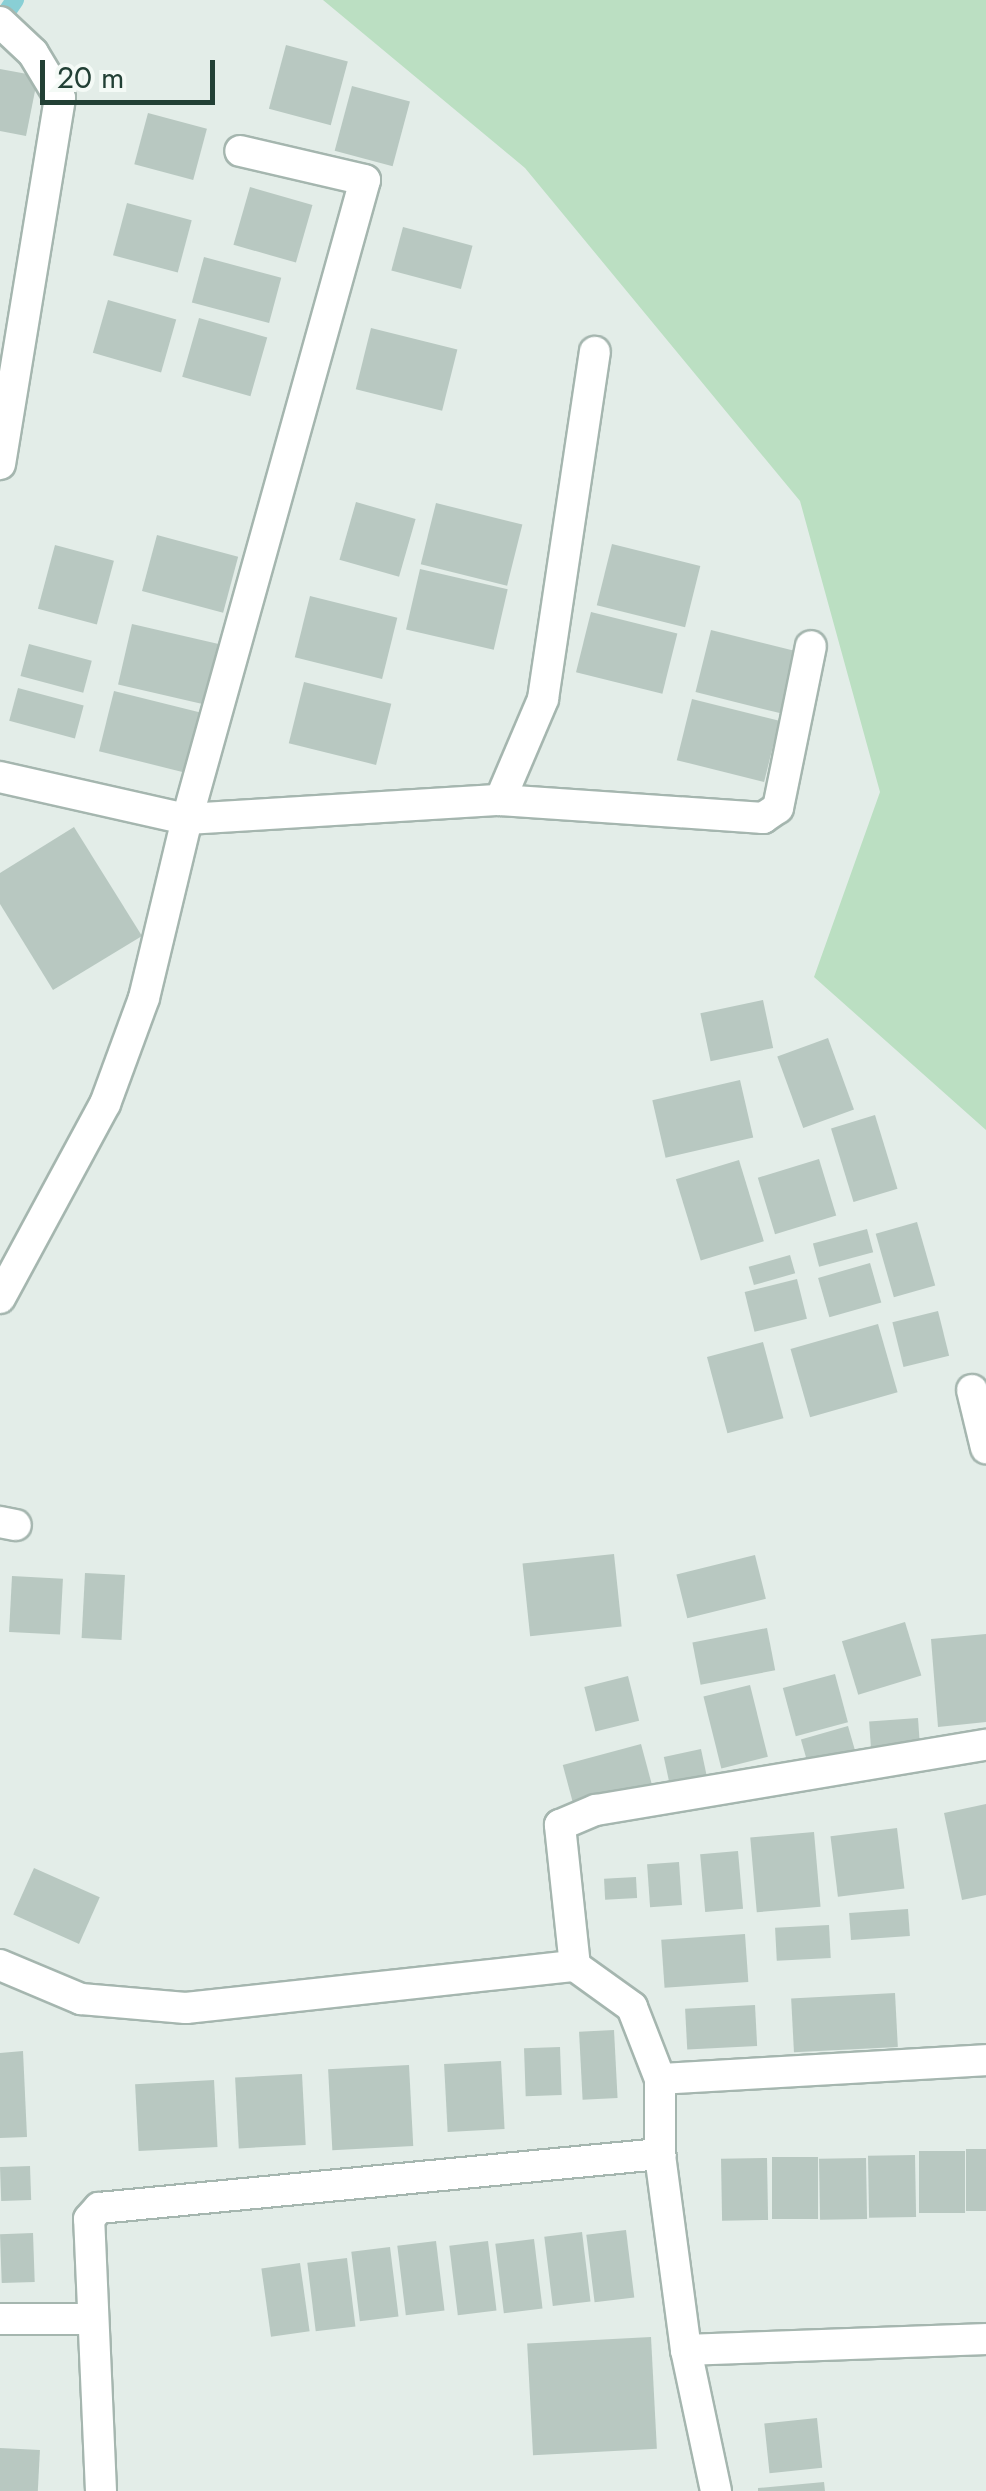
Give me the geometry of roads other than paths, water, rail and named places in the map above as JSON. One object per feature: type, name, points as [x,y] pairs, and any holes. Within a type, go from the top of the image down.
[{"type":"street","points":[[0,22],[42,64],[60,98],[0,464]]},
{"type":"street","points":[[0,1298],[106,1104],[144,998],[187,820],[365,180],[240,150]]},
{"type":"street","points":[[500,800],[543,699],[595,352]]},
{"type":"street","points":[[0,777],[187,820],[500,800],[772,815],[810,646]]},
{"type":"street","points":[[972,1390],[986,1448]]},
{"type":"street","points":[[574,1966],[557,1839],[572,1815],[986,1745]]},
{"type":"street","points":[[0,1965],[81,1999],[186,2008],[574,1966],[632,2006],[660,2079],[660,2154],[686,2350],[716,2491]]},
{"type":"street","points":[[660,2079],[986,2060]]},
{"type":"street","points":[[101,2491],[89,2219],[112,2202],[660,2154]]},
{"type":"street","points":[[0,2319],[92,2319]]},
{"type":"street","points":[[686,2350],[986,2339]]},
{"type":"waterway","points":[[0,22],[15,0]]}]
